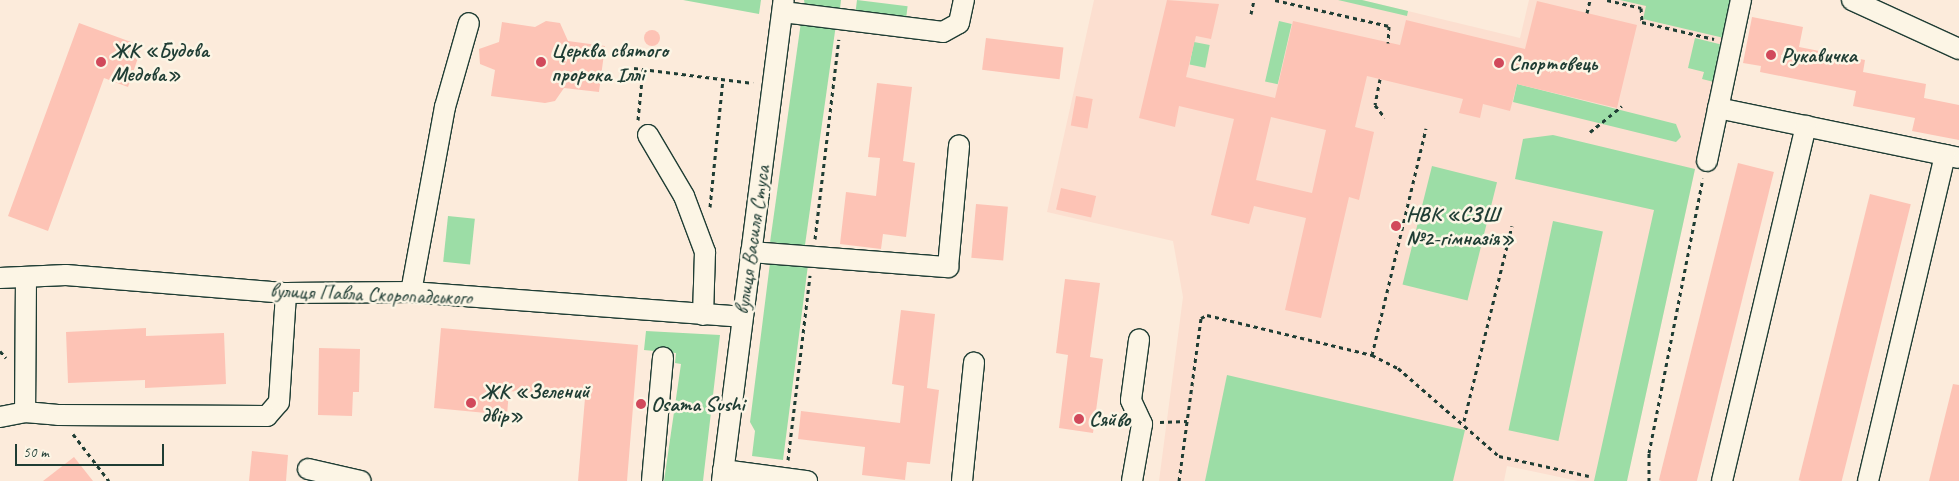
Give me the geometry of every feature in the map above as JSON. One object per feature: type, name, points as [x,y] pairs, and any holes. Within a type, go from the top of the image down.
[{"type":"street","points":[[784,6],[943,32],[959,23],[964,0]]},
{"type":"street","points":[[1707,161],[1741,0]]},
{"type":"street","points":[[1852,0],[1959,49]]},
{"type":"street","name":"вулиця Василя Стуса","points":[[722,475],[741,317],[784,6]]},
{"type":"street","points":[[411,292],[445,107],[469,23]]},
{"type":"street","points":[[1718,108],[1952,156],[1868,481]]},
{"type":"street","points":[[1722,481],[1806,126]]},
{"type":"street","points":[[643,128],[684,196],[705,252],[703,315]]},
{"type":"street","points":[[750,252],[948,267],[959,145]]},
{"type":"street","name":"вулиця Павла Скоропадського","points":[[0,278],[66,275],[286,293],[411,292],[741,317]]},
{"type":"street","points":[[25,412],[26,277]]},
{"type":"street","points":[[0,417],[25,412],[58,415],[268,416],[279,402],[286,293]]},
{"type":"street","points":[[1132,481],[1142,424],[1131,400],[1139,340]]},
{"type":"street","points":[[652,481],[663,357]]},
{"type":"street","points":[[962,481],[974,363]]},
{"type":"street","points":[[308,469],[361,481]]},
{"type":"street","points":[[722,475],[807,481]]},
{"type":"path","points":[[1251,14],[1254,0]]},
{"type":"path","points":[[1275,0],[1389,26],[1388,43]]},
{"type":"path","points":[[1587,13],[1590,0]]},
{"type":"path","points":[[1607,0],[1641,8],[1642,22],[1732,43]]},
{"type":"path","points":[[634,68],[753,83]]},
{"type":"path","points":[[643,69],[643,128]]},
{"type":"path","points":[[709,214],[723,79]]},
{"type":"path","points":[[1380,79],[1375,105],[1385,118]]},
{"type":"path","points":[[1590,132],[1622,106]]},
{"type":"path","points":[[1372,355],[1426,128]]},
{"type":"path","points":[[1649,481],[1649,453],[1707,161]]},
{"type":"path","points":[[1464,422],[1512,226]]},
{"type":"path","points":[[1180,481],[1198,325],[1207,315],[1372,355],[1398,368],[1464,422],[1499,456],[1589,476]]},
{"type":"path","points":[[58,415],[109,481]]},
{"type":"path","points":[[1162,422],[1187,421]]},
{"type":"shaded area","name":"НВК «СЗШ №2-гімназія»","points":[[1094,0],[1362,0],[1520,38],[1529,0],[1732,0],[1627,481],[1578,481],[1507,466],[1504,481],[1159,481],[1183,297],[1173,241],[1047,212]]},
{"type":"green space","points":[[683,0],[761,0],[759,14]]},
{"type":"green space","points":[[804,0],[841,0],[840,9],[805,6]]},
{"type":"green space","points":[[857,0],[908,6],[906,19],[855,13]]},
{"type":"green space","points":[[1338,0],[1362,0],[1408,11],[1407,16]]},
{"type":"green space","points":[[1620,0],[1732,0],[1724,38],[1643,19],[1646,6]]},
{"type":"green space","points":[[1279,21],[1292,24],[1278,84],[1265,81]]},
{"type":"green space","points":[[801,22],[836,27],[805,247],[770,242]]},
{"type":"green space","points":[[1695,38],[1723,45],[1714,82],[1702,79],[1704,72],[1688,68]]},
{"type":"green space","points":[[1194,42],[1210,45],[1205,68],[1190,65]]},
{"type":"green space","points":[[1517,84],[1676,124],[1681,137],[1676,142],[1513,102]]},
{"type":"green space","points":[[1553,135],[1695,169],[1627,481],[1594,481],[1654,210],[1515,179],[1523,139]]},
{"type":"green space","points":[[1432,166],[1497,182],[1467,301],[1402,284]]},
{"type":"green space","points":[[448,216],[475,219],[470,265],[443,262]]},
{"type":"green space","points":[[1553,221],[1603,232],[1558,441],[1509,430]]},
{"type":"green space","points":[[770,263],[808,265],[783,460],[752,456],[755,431],[750,422]]},
{"type":"green space","points":[[646,331],[720,335],[703,481],[664,481],[681,364],[675,363],[676,353],[644,350]]},
{"type":"green space","points":[[1227,375],[1465,430],[1453,481],[1205,481]]},
{"type":"building","points":[[1167,0],[1219,4],[1211,39],[1196,36],[1186,77],[1275,98],[1293,21],[1400,45],[1406,20],[1525,49],[1537,1],[1637,25],[1617,108],[1517,84],[1510,111],[1483,104],[1480,118],[1459,113],[1463,99],[1367,76],[1355,127],[1374,132],[1359,200],[1349,197],[1321,318],[1285,310],[1306,218],[1254,206],[1249,224],[1211,215],[1234,119],[1179,106],[1175,127],[1139,118]],"holes":[[[1271,117],[1326,130],[1312,193],[1256,180]]]},
{"type":"building","points":[[1752,17],[1803,27],[1799,47],[1865,60],[1863,72],[1926,84],[1924,98],[1959,105],[1959,140],[1912,131],[1915,118],[1853,106],[1856,91],[1760,72],[1761,66],[1743,63]]},
{"type":"building","name":"Церква святого пророка Іллі","points":[[546,21],[560,23],[568,41],[605,46],[599,92],[564,88],[555,101],[545,103],[491,96],[495,70],[480,64],[479,49],[499,42],[502,22],[535,27]]},
{"type":"building","points":[[79,23],[142,46],[128,87],[104,78],[48,231],[8,216]]},
{"type":"building","points":[[652,30],[658,32],[660,38],[658,44],[652,46],[646,44],[644,38],[646,32]]},
{"type":"building","points":[[986,38],[1063,48],[1060,79],[982,70]]},
{"type":"building","points":[[877,83],[912,87],[903,161],[915,163],[906,237],[883,234],[881,249],[840,244],[846,192],[876,196],[880,158],[868,157]]},
{"type":"building","points":[[1076,96],[1093,99],[1088,128],[1071,126]]},
{"type":"building","points":[[1738,163],[1774,172],[1697,481],[1659,480]]},
{"type":"building","points":[[1061,188],[1096,196],[1091,218],[1056,209]]},
{"type":"building","points":[[1870,194],[1911,204],[1842,481],[1799,480]]},
{"type":"building","points":[[976,204],[1008,207],[1003,261],[971,258]]},
{"type":"building","points":[[1065,279],[1100,283],[1090,357],[1103,359],[1093,433],[1059,428],[1068,355],[1056,353]]},
{"type":"building","points":[[901,310],[935,314],[927,388],[939,390],[930,464],[907,462],[905,480],[862,475],[865,447],[798,439],[801,411],[900,423],[904,386],[892,384]]},
{"type":"building","points":[[146,328],[146,336],[224,333],[226,384],[145,388],[145,380],[68,383],[66,332]]},
{"type":"building","name":"ЖК «Зелений двір»","points":[[441,328],[638,345],[627,481],[578,481],[585,398],[509,391],[507,415],[434,408]]},
{"type":"building","points":[[319,348],[360,349],[359,392],[353,392],[352,416],[318,415]]},
{"type":"building","points":[[1953,384],[1959,385],[1959,481],[1929,481]]},
{"type":"building","points":[[252,451],[288,455],[286,481],[249,481]]},
{"type":"building","points":[[74,457],[93,481],[43,481]]},
{"type":"place","name":"Рукавичка","points":[[1771,55]]},
{"type":"place","name":"ЖК «Будова Медова»","points":[[101,62]]},
{"type":"place","name":"Церква святого пророка Іллі","points":[[541,62]]},
{"type":"place","name":"Спортовець","points":[[1499,63]]},
{"type":"place","name":"НВК «СЗШ №2-гімназія»","points":[[1396,226]]},
{"type":"place","name":"ЖК «Зелений двір»","points":[[471,403]]},
{"type":"place","name":"Osama Sushi","points":[[641,404]]},
{"type":"place","name":"Сяйво","points":[[1079,419]]}]
